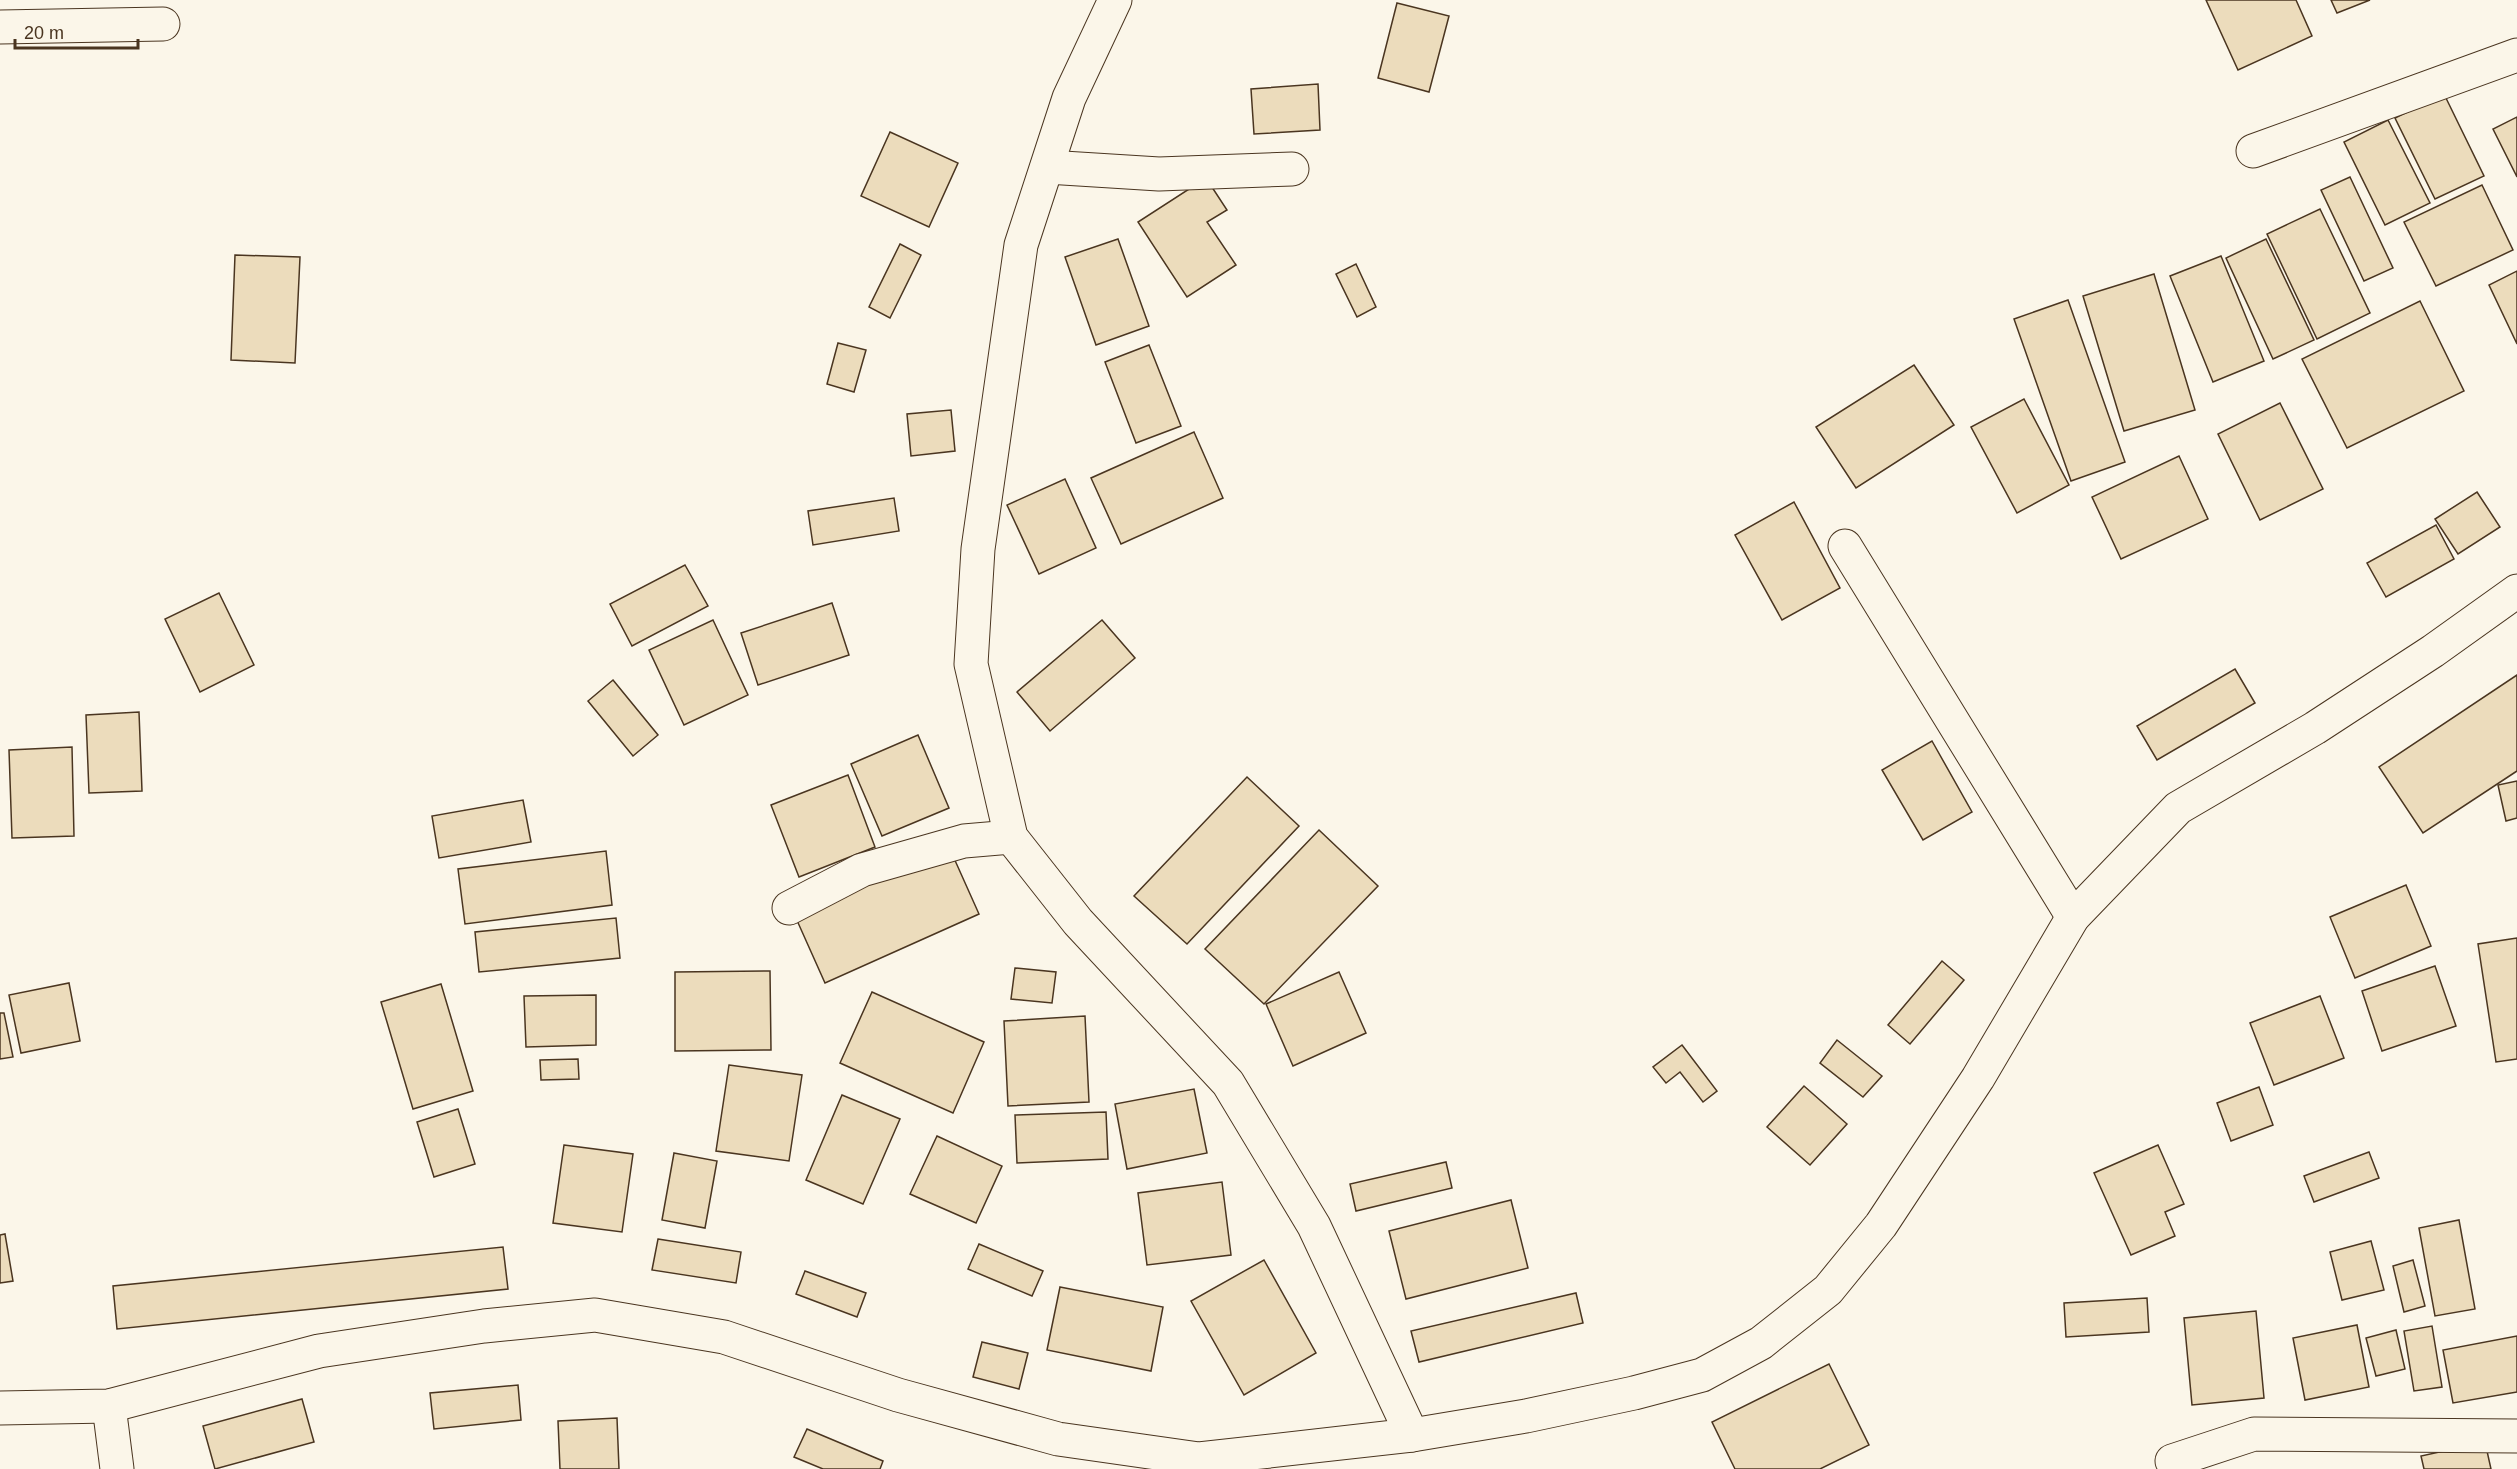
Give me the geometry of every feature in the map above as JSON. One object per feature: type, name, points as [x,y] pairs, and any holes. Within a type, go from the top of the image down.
[{"type":"street","points":[[1114,0],[1069,98],[1021,245],[978,549],[971,664],[1011,837],[1078,922],[1228,1083],[1314,1226],[1412,1434]]},
{"type":"street","points":[[0,27],[163,24]]},
{"type":"street","points":[[2253,151],[2517,55]]},
{"type":"street","points":[[1047,166],[1159,174],[1292,169]]},
{"type":"street","points":[[1845,546],[2073,917]]},
{"type":"street","points":[[0,1408],[110,1406],[319,1351],[484,1326],[595,1316],[724,1336],[898,1395],[1058,1439],[1199,1464],[1526,1416],[1634,1393],[1702,1375],[1761,1343],[1828,1290],[1894,1206],[1978,1078],[2073,917],[2178,808],[2315,728],[2433,651],[2517,591]]},
{"type":"street","points":[[789,908],[862,870],[964,841],[1011,837]]},
{"type":"street","points":[[110,1406],[117,1469]]},
{"type":"street","points":[[2172,1461],[2254,1434],[2517,1436]]},
{"type":"building","points":[[2206,0],[2296,0],[2312,36],[2238,70]]},
{"type":"building","points":[[2331,0],[2370,0],[2337,13]]},
{"type":"building","points":[[1397,3],[1449,16],[1429,92],[1378,78]]},
{"type":"building","points":[[1318,84],[1320,130],[1254,134],[1251,89]]},
{"type":"building","points":[[2444,94],[2484,176],[2435,199],[2395,118]]},
{"type":"building","points":[[2517,117],[2517,177],[2493,129]]},
{"type":"building","points":[[2388,120],[2430,203],[2385,225],[2344,142]]},
{"type":"building","points":[[890,132],[958,163],[929,227],[861,196]]},
{"type":"building","points":[[2350,177],[2393,268],[2364,281],[2321,190]]},
{"type":"building","points":[[1206,178],[1227,210],[1207,222],[1236,265],[1187,297],[1138,222]]},
{"type":"building","points":[[2482,185],[2513,250],[2436,286],[2404,222]]},
{"type":"building","points":[[2320,209],[2370,313],[2317,339],[2267,234]]},
{"type":"building","points":[[1118,239],[1149,326],[1096,345],[1065,257]]},
{"type":"building","points":[[2266,239],[2314,340],[2273,359],[2226,258]]},
{"type":"building","points":[[900,244],[921,255],[890,318],[869,307]]},
{"type":"building","points":[[235,255],[300,257],[295,363],[231,360]]},
{"type":"building","points":[[2221,256],[2264,361],[2213,382],[2170,276]]},
{"type":"building","points":[[1356,264],[1376,307],[1357,317],[1336,274]]},
{"type":"building","points":[[2517,271],[2517,344],[2489,285]]},
{"type":"building","points":[[2154,274],[2195,410],[2124,431],[2083,296]]},
{"type":"building","points":[[2068,300],[2125,462],[2071,481],[2014,319]]},
{"type":"building","points":[[2420,301],[2464,391],[2347,448],[2302,359]]},
{"type":"building","points":[[838,343],[866,350],[854,392],[827,384]]},
{"type":"building","points":[[1149,345],[1181,426],[1136,443],[1105,362]]},
{"type":"building","points":[[1914,365],[1954,425],[1856,488],[1816,427]]},
{"type":"building","points":[[2024,399],[2069,485],[2017,513],[1971,427]]},
{"type":"building","points":[[2280,403],[2323,489],[2260,520],[2218,434]]},
{"type":"building","points":[[951,410],[955,451],[911,456],[907,414]]},
{"type":"building","points":[[1194,432],[1223,498],[1121,544],[1091,478]]},
{"type":"building","points":[[2179,456],[2208,519],[2121,559],[2092,497]]},
{"type":"building","points":[[1065,479],[1096,548],[1039,574],[1007,505]]},
{"type":"building","points":[[2477,492],[2500,527],[2458,554],[2435,519]]},
{"type":"building","points":[[894,498],[899,531],[813,545],[808,511]]},
{"type":"building","points":[[1794,502],[1840,588],[1782,620],[1735,535]]},
{"type":"building","points":[[2436,525],[2454,559],[2386,597],[2367,563]]},
{"type":"building","points":[[685,565],[708,606],[632,646],[610,604]]},
{"type":"building","points":[[219,593],[254,665],[200,692],[165,619]]},
{"type":"building","points":[[832,603],[849,655],[758,685],[741,633]]},
{"type":"building","points":[[713,620],[748,695],[684,725],[649,650]]},
{"type":"building","points":[[1102,620],[1135,658],[1050,731],[1017,692]]},
{"type":"building","points":[[2235,669],[2255,703],[2157,760],[2137,726]]},
{"type":"building","points":[[2517,675],[2517,771],[2423,833],[2379,767]]},
{"type":"building","points":[[613,680],[658,735],[633,756],[588,701]]},
{"type":"building","points":[[139,712],[142,791],[89,793],[86,715]]},
{"type":"building","points":[[918,735],[949,808],[882,836],[851,764]]},
{"type":"building","points":[[1932,741],[1972,812],[1923,840],[1882,770]]},
{"type":"building","points":[[72,747],[74,836],[12,838],[9,750]]},
{"type":"building","points":[[848,775],[875,847],[799,877],[771,805]]},
{"type":"building","points":[[1247,777],[1299,826],[1187,944],[1134,896]]},
{"type":"building","points":[[2517,781],[2517,818],[2506,821],[2498,785]]},
{"type":"building","points":[[523,800],[531,842],[439,858],[432,816]]},
{"type":"building","points":[[1319,830],[1378,886],[1264,1004],[1205,949]]},
{"type":"building","points":[[949,847],[979,914],[825,983],[795,916]]},
{"type":"building","points":[[606,851],[612,905],[465,924],[458,869]]},
{"type":"building","points":[[2406,885],[2431,946],[2355,978],[2330,917]]},
{"type":"building","points":[[616,918],[620,958],[479,972],[475,932]]},
{"type":"building","points":[[2517,938],[2517,1059],[2496,1062],[2478,944]]},
{"type":"building","points":[[1942,961],[1964,980],[1910,1044],[1888,1025]]},
{"type":"building","points":[[2435,966],[2456,1026],[2382,1051],[2362,991]]},
{"type":"building","points":[[1015,968],[1056,972],[1052,1003],[1011,999]]},
{"type":"building","points":[[770,971],[771,1050],[675,1051],[675,972]]},
{"type":"building","points":[[1339,972],[1366,1033],[1293,1066],[1266,1004]]},
{"type":"building","points":[[69,983],[80,1041],[21,1053],[9,995]]},
{"type":"building","points":[[441,984],[473,1091],[413,1109],[381,1002]]},
{"type":"building","points":[[872,992],[984,1042],[953,1113],[840,1063]]},
{"type":"building","points":[[596,995],[596,1045],[526,1047],[524,996]]},
{"type":"building","points":[[2320,996],[2344,1058],[2274,1085],[2250,1023]]},
{"type":"building","points":[[0,1013],[4,1013],[13,1057],[0,1059]]},
{"type":"building","points":[[1085,1016],[1089,1102],[1008,1106],[1004,1021]]},
{"type":"building","points":[[1837,1040],[1882,1076],[1863,1097],[1820,1063]]},
{"type":"building","points":[[1682,1045],[1717,1091],[1703,1102],[1680,1072],[1666,1083],[1653,1067]]},
{"type":"building","points":[[578,1059],[579,1079],[541,1080],[540,1060]]},
{"type":"building","points":[[729,1065],[802,1075],[789,1161],[716,1151]]},
{"type":"building","points":[[1804,1086],[1847,1124],[1810,1165],[1767,1127]]},
{"type":"building","points":[[2259,1087],[2273,1125],[2231,1141],[2217,1103]]},
{"type":"building","points":[[1194,1089],[1207,1153],[1127,1169],[1115,1104]]},
{"type":"building","points":[[842,1095],[900,1119],[863,1204],[806,1180]]},
{"type":"building","points":[[458,1109],[475,1164],[434,1177],[417,1122]]},
{"type":"building","points":[[1106,1112],[1108,1159],[1017,1163],[1015,1115]]},
{"type":"building","points":[[937,1136],[1002,1166],[976,1223],[910,1194]]},
{"type":"building","points":[[564,1145],[633,1154],[622,1232],[553,1223]]},
{"type":"building","points":[[2158,1145],[2184,1204],[2165,1212],[2175,1236],[2131,1255],[2094,1173]]},
{"type":"building","points":[[2369,1152],[2379,1178],[2314,1202],[2304,1176]]},
{"type":"building","points":[[674,1153],[717,1161],[705,1228],[662,1220]]},
{"type":"building","points":[[1446,1162],[1452,1188],[1356,1211],[1350,1184]]},
{"type":"building","points":[[1222,1182],[1231,1255],[1147,1265],[1138,1193]]},
{"type":"building","points":[[1511,1200],[1528,1268],[1406,1299],[1389,1231]]},
{"type":"building","points":[[2459,1220],[2475,1309],[2435,1316],[2419,1228]]},
{"type":"building","points":[[5,1234],[13,1281],[0,1283],[0,1235]]},
{"type":"building","points":[[658,1239],[741,1252],[736,1283],[652,1270]]},
{"type":"building","points":[[2371,1241],[2384,1290],[2342,1300],[2330,1252]]},
{"type":"building","points":[[979,1244],[1043,1271],[1032,1296],[968,1269]]},
{"type":"building","points":[[503,1247],[508,1289],[117,1329],[113,1286]]},
{"type":"building","points":[[1264,1260],[1316,1353],[1244,1395],[1191,1301]]},
{"type":"building","points":[[2413,1260],[2425,1306],[2404,1312],[2393,1266]]},
{"type":"building","points":[[805,1271],[866,1293],[857,1317],[796,1294]]},
{"type":"building","points":[[1060,1287],[1163,1307],[1151,1371],[1047,1350]]},
{"type":"building","points":[[1576,1293],[1583,1323],[1419,1362],[1411,1331]]},
{"type":"building","points":[[2147,1298],[2149,1332],[2066,1337],[2064,1303]]},
{"type":"building","points":[[2256,1311],[2264,1398],[2192,1405],[2184,1318]]},
{"type":"building","points":[[2357,1325],[2369,1387],[2305,1400],[2293,1338]]},
{"type":"building","points":[[2432,1326],[2442,1387],[2414,1391],[2404,1331]]},
{"type":"building","points":[[2396,1330],[2405,1369],[2376,1376],[2366,1338]]},
{"type":"building","points":[[2517,1336],[2517,1392],[2453,1403],[2443,1350]]},
{"type":"building","points":[[982,1342],[1028,1353],[1019,1389],[973,1377]]},
{"type":"building","points":[[1829,1364],[1869,1445],[1820,1469],[1735,1469],[1712,1422]]},
{"type":"building","points":[[518,1385],[521,1420],[434,1429],[430,1393]]},
{"type":"building","points":[[302,1399],[314,1442],[215,1469],[203,1426]]},
{"type":"building","points":[[617,1418],[619,1469],[560,1469],[558,1421]]},
{"type":"building","points":[[807,1429],[883,1461],[880,1469],[823,1469],[794,1457]]},
{"type":"building","points":[[2485,1442],[2491,1469],[2424,1469],[2421,1456]]}]
